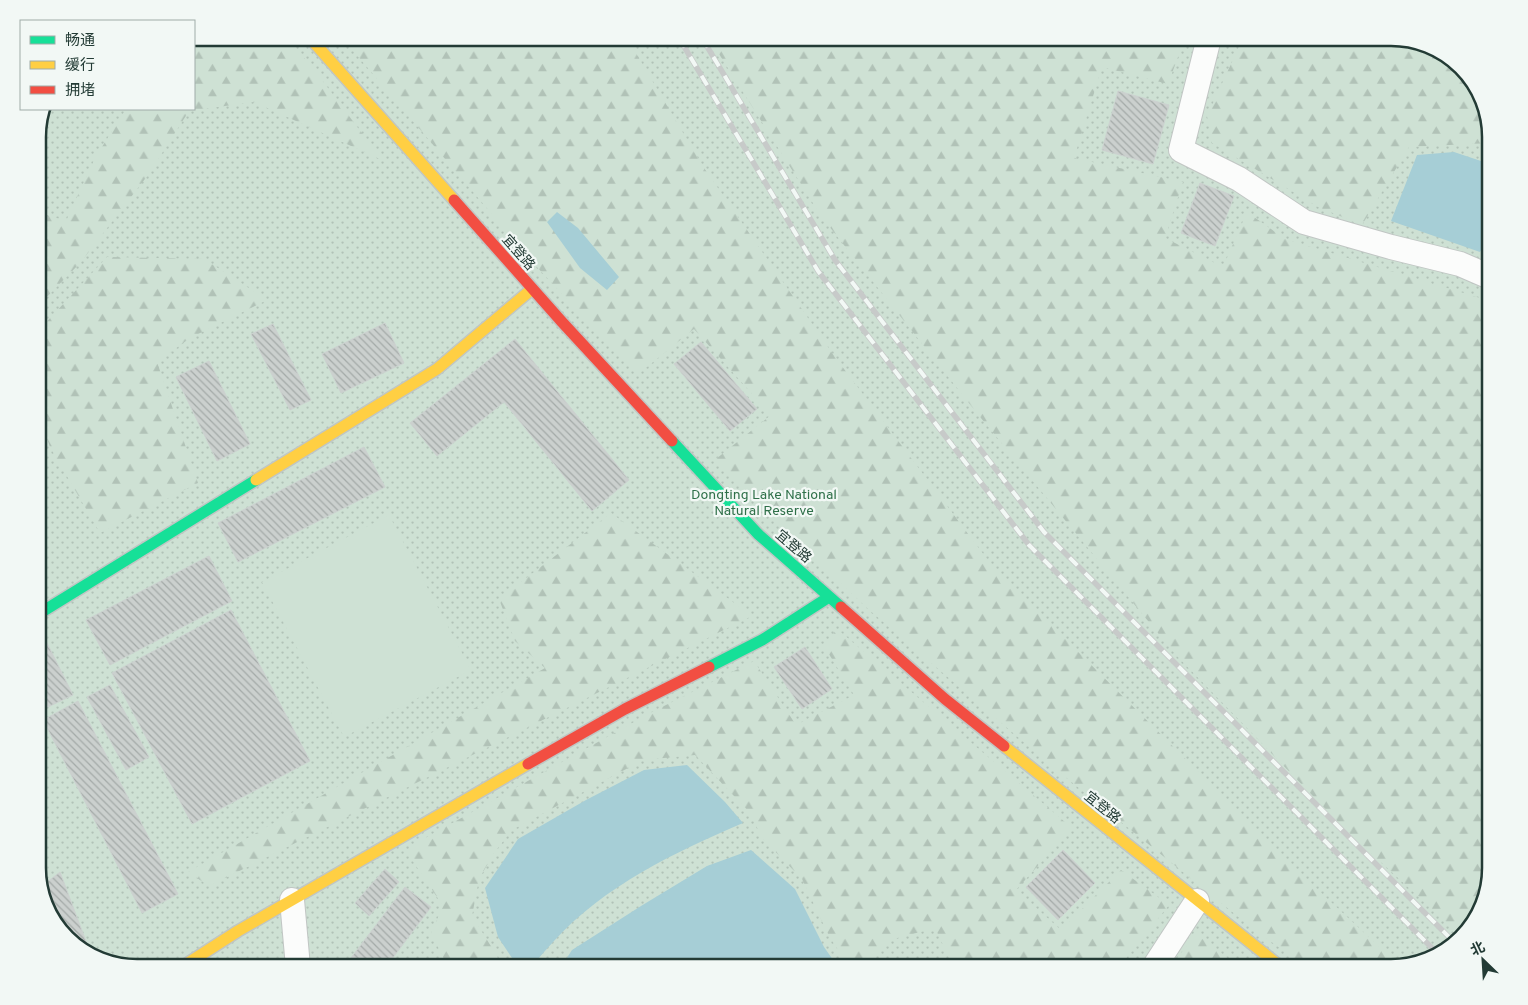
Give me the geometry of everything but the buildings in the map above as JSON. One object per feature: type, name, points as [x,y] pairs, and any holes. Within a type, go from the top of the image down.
[{"type":"street","name":"宜登路","points":[[317,46],[532,289],[758,534],[945,699],[1270,959]]},
{"type":"street","points":[[1208,46],[1180,150],[1239,179],[1304,222],[1392,248],[1460,264],[1482,274]]},
{"type":"street","points":[[46,609],[437,369],[532,289]]},
{"type":"street","points":[[196,959],[238,931],[626,709],[762,640],[829,597]]},
{"type":"street","points":[[292,900],[297,959]]},
{"type":"street","points":[[1160,959],[1197,901]]},
{"type":"green space","name":"Dongting Lake National Natural Reserve","points":[[195,46],[1390,46],[1414,49],[1436,58],[1455,73],[1470,92],[1479,114],[1482,138],[1482,868],[1479,891],[1472,908],[1459,928],[1441,943],[1420,954],[1396,959],[138,959],[114,956],[97,949],[77,936],[58,913],[51,897],[46,873],[46,132],[50,110],[195,110]]},
{"type":"green space","points":[[195,46],[294,46],[313,68],[382,160],[254,102],[189,111],[148,175],[81,262],[46,298],[46,215],[66,221],[95,158],[125,110],[195,110]]},
{"type":"green space","points":[[632,46],[702,165],[835,357],[993,567],[1306,879],[1393,959],[1296,959],[1257,932],[1048,763],[868,609],[811,555],[716,459],[771,415],[694,329],[637,375],[536,266],[350,47]]},
{"type":"green space","points":[[714,46],[1182,46],[1168,84],[1102,67],[1074,158],[1183,182],[1165,238],[1223,267],[1247,212],[1285,239],[1482,299],[1482,868],[1479,891],[1475,902],[1456,931],[1346,830],[1176,655],[976,412],[821,216]]},
{"type":"green space","points":[[1239,46],[1402,47],[1414,49],[1436,58],[1463,82],[1470,92],[1479,114],[1482,143],[1409,147],[1362,225],[1318,207],[1212,143],[1207,116]]},
{"type":"green space","points":[[107,257],[204,259],[267,300],[190,338],[157,362],[198,483],[100,533],[50,447],[46,436],[46,322]]},
{"type":"green space","points":[[611,513],[752,616],[209,886],[188,872],[545,668],[515,641],[499,599]]},
{"type":"green space","points":[[389,515],[471,670],[344,737],[262,582]]},
{"type":"green space","points":[[837,629],[1072,828],[1016,890],[1061,930],[1121,870],[1169,905],[1125,959],[950,959],[935,928],[890,940],[874,959],[844,959],[829,936],[802,879],[760,836],[753,816],[695,755],[643,760],[512,830],[494,853],[479,879],[472,916],[499,959],[444,959],[431,933],[443,906],[406,851],[418,842],[652,712],[754,661],[796,725],[854,695],[824,646]]},
{"type":"green space","points":[[1196,934],[1229,959],[1176,959]]},
{"type":"water","points":[[1454,152],[1482,161],[1482,248],[1480,252],[1391,221],[1417,155]]},
{"type":"water","points":[[557,212],[578,228],[619,277],[607,290],[580,268],[547,222]]},
{"type":"water","points":[[687,765],[725,802],[743,823],[666,859],[618,887],[574,921],[538,959],[513,959],[498,937],[485,888],[518,839],[586,800],[644,770]]},
{"type":"water","points":[[751,850],[795,889],[824,947],[832,959],[566,959],[572,950],[707,866]]},
{"type":"railway","points":[[684,46],[818,271],[1029,545],[1432,948]]},
{"type":"railway","points":[[707,46],[835,260],[1044,532],[1449,937]]},
{"type":"traffic: fast","points":[[672,441],[758,534],[841,607]]},
{"type":"traffic: fast","points":[[46,609],[256,480]]},
{"type":"traffic: fast","points":[[709,667],[762,640],[829,597]]},
{"type":"traffic: slow","points":[[317,46],[454,200]]},
{"type":"traffic: slow","points":[[256,480],[437,369],[532,289]]},
{"type":"traffic: slow","points":[[1004,746],[1271,959]]},
{"type":"traffic: slow","points":[[194,959],[238,931],[528,764]]},
{"type":"traffic: jam","points":[[454,200],[562,322],[672,441]]},
{"type":"traffic: jam","points":[[841,607],[945,699],[1004,746]]},
{"type":"traffic: jam","points":[[528,764],[625,709],[709,667]]}]
